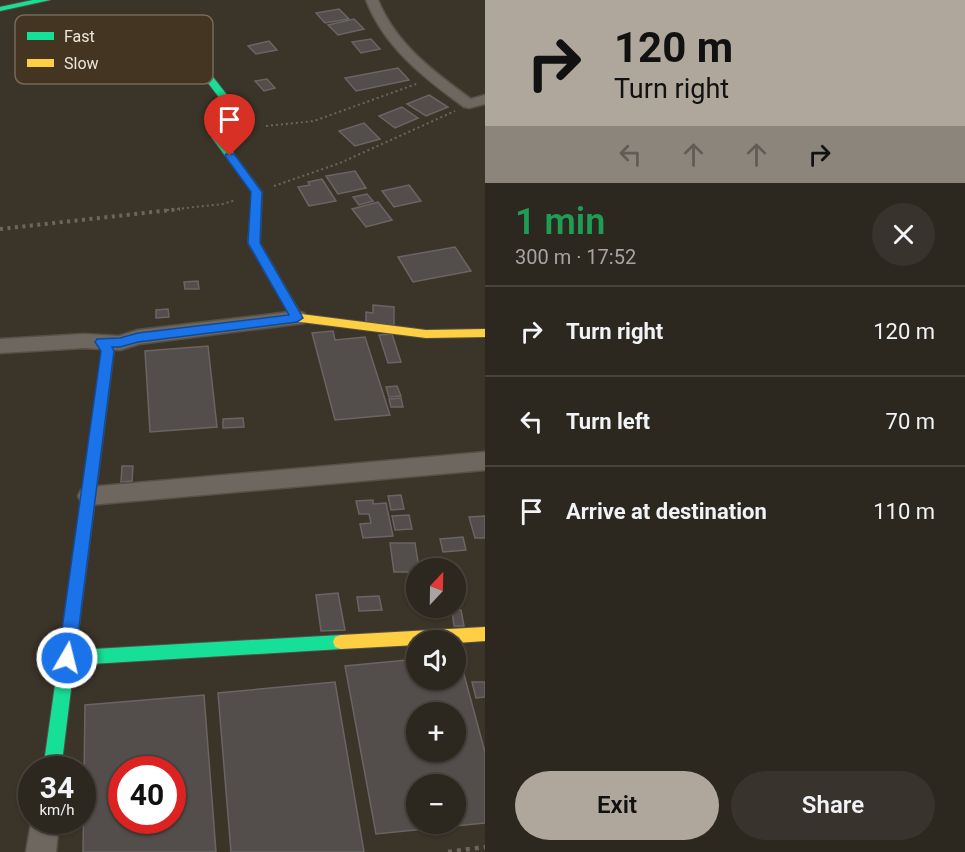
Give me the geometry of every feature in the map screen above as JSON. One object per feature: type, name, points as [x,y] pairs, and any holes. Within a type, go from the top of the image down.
[{"type":"street","points":[[0,9],[46,0]]},
{"type":"street","points":[[372,0],[377,15],[391,34],[432,78],[469,105],[485,99]]},
{"type":"street","points":[[213,84],[247,127],[217,138],[257,192],[254,243],[297,318]]},
{"type":"street","points":[[0,346],[84,341],[120,343],[138,337],[297,318],[426,334],[485,333]]},
{"type":"street","points":[[54,756],[108,351],[101,342]]},
{"type":"street","points":[[89,496],[485,461]]},
{"type":"street","points":[[67,658],[485,634]]},
{"type":"street","points":[[41,852],[43,834]]},
{"type":"path","points":[[247,127],[314,121],[432,78]]},
{"type":"path","points":[[448,852],[485,847]]},
{"type":"building","points":[[339,9],[349,19],[325,23],[316,13]]},
{"type":"building","points":[[354,19],[364,29],[338,35],[328,25]]},
{"type":"building","points":[[371,39],[380,49],[361,53],[352,42]]},
{"type":"building","points":[[269,41],[277,50],[256,54],[248,46]]},
{"type":"building","points":[[398,68],[409,80],[356,91],[345,78]]},
{"type":"building","points":[[267,79],[275,88],[264,91],[255,81]]},
{"type":"building","points":[[429,95],[448,107],[426,116],[407,104]]},
{"type":"building","points":[[402,107],[418,118],[395,128],[379,116]]},
{"type":"building","points":[[364,123],[380,139],[355,146],[339,131]]},
{"type":"building","points":[[355,171],[366,188],[338,194],[326,176]]},
{"type":"building","points":[[322,179],[336,201],[309,206],[298,187],[310,185],[308,182]]},
{"type":"building","points":[[409,185],[421,201],[394,207],[382,191]]},
{"type":"building","points":[[367,194],[373,201],[359,205],[353,197]]},
{"type":"building","points":[[378,202],[392,220],[366,227],[352,209]]},
{"type":"building","points":[[455,247],[471,271],[413,282],[398,257]]},
{"type":"building","points":[[198,281],[199,289],[185,289],[184,282]]},
{"type":"building","points":[[373,305],[394,307],[394,328],[366,326],[366,312],[373,313]]},
{"type":"building","points":[[168,309],[169,317],[156,318],[156,310]]},
{"type":"building","points":[[333,331],[335,340],[365,337],[390,415],[335,420],[312,333]]},
{"type":"building","points":[[392,334],[401,362],[388,363],[379,335]]},
{"type":"building","points":[[208,346],[217,427],[150,432],[145,351]]},
{"type":"building","points":[[397,386],[401,396],[389,397],[386,387]]},
{"type":"building","points":[[401,398],[403,407],[391,407],[389,399]]},
{"type":"building","points":[[243,418],[244,427],[223,428],[223,419]]},
{"type":"building","points":[[122,466],[133,466],[132,481],[121,482]]},
{"type":"building","points":[[401,495],[404,509],[391,510],[388,496]]},
{"type":"building","points":[[373,500],[373,504],[386,503],[393,536],[363,538],[360,524],[371,523],[369,514],[359,514],[356,501]]},
{"type":"building","points":[[409,515],[412,529],[395,530],[392,516]]},
{"type":"building","points":[[485,516],[485,538],[475,538],[469,517]]},
{"type":"building","points":[[463,537],[466,550],[443,552],[440,539]]},
{"type":"building","points":[[390,543],[415,543],[417,558],[406,558],[406,572],[394,572]]},
{"type":"building","points":[[338,593],[345,630],[321,631],[316,595]]},
{"type":"building","points":[[379,596],[382,610],[359,611],[357,597]]},
{"type":"building","points":[[453,618],[462,618],[464,626],[454,626]]},
{"type":"building","points":[[406,660],[406,690],[466,690],[466,682],[485,752],[485,823],[466,825],[466,774],[406,774],[406,831],[376,834],[345,666]]},
{"type":"building","points":[[335,682],[364,852],[231,852],[218,693]]},
{"type":"building","points":[[472,682],[485,682],[485,697],[476,698]]},
{"type":"building","points":[[204,695],[216,852],[83,852],[83,834],[96,834],[96,756],[84,756],[85,705]]},
{"type":"traffic: fast","points":[[0,9],[46,0]]},
{"type":"traffic: fast","points":[[213,83],[247,127],[217,138],[257,192],[254,243],[269,269]]},
{"type":"traffic: fast","points":[[54,756],[108,351],[101,342]]},
{"type":"traffic: fast","points":[[67,658],[341,642]]},
{"type":"traffic: slow","points":[[269,269],[297,318],[426,334],[485,333]]},
{"type":"traffic: slow","points":[[341,642],[485,634]]},
{"type":"route","points":[[67,658],[108,351],[101,342],[120,343],[138,337],[297,318],[254,243],[257,192],[230,156]]}]
